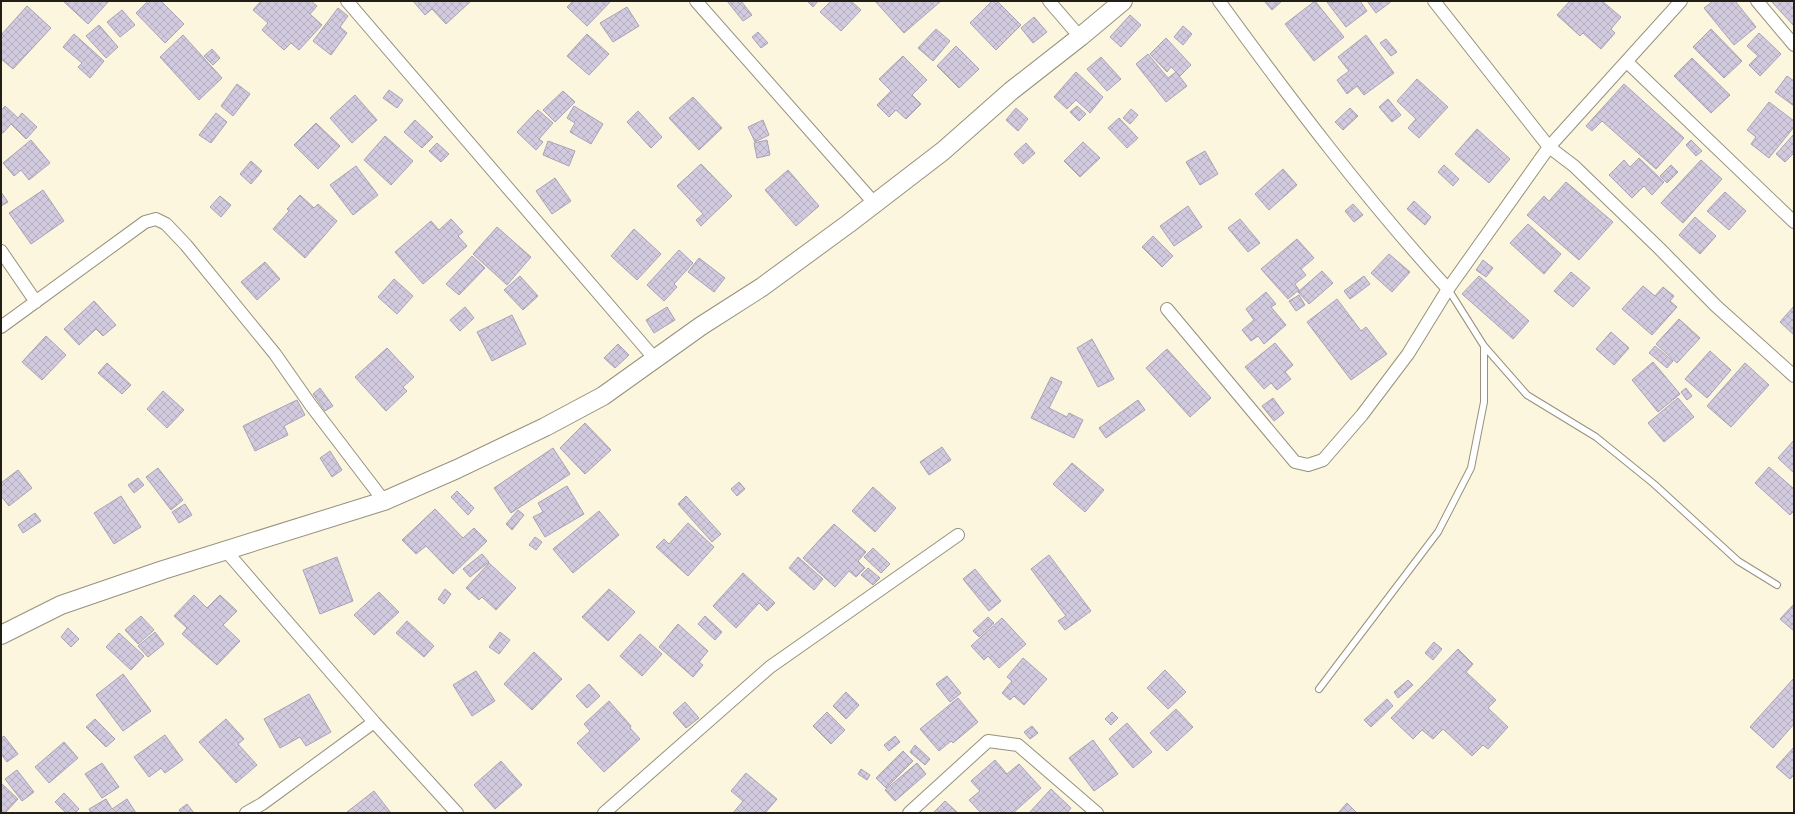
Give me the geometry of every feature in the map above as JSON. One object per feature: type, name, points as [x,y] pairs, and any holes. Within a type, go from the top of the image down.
[{"type":"street","points":[[347,1],[655,359]]},
{"type":"street","points":[[696,1],[875,204]]},
{"type":"street","points":[[1049,1],[1080,37]]},
{"type":"street","points":[[1,635],[61,605],[163,570],[384,501],[457,469],[558,420],[603,396],[781,274],[875,204],[944,151],[1011,91],[1123,1]]},
{"type":"street","points":[[1219,1],[1305,118],[1404,241],[1448,289]]},
{"type":"street","points":[[1434,1],[1549,147],[1574,166],[1660,248],[1716,306],[1794,376]]},
{"type":"street","points":[[1167,309],[1295,462],[1308,465],[1323,460],[1362,415],[1408,354],[1448,289],[1549,147],[1681,1]]},
{"type":"street","points":[[1757,1],[1794,45]]},
{"type":"street","points":[[1627,62],[1794,222]]},
{"type":"street","points":[[1,327],[145,222],[156,219],[166,224],[186,245],[275,354],[319,416],[384,501]]},
{"type":"street","points":[[1,251],[36,302]]},
{"type":"street","points":[[604,813],[770,667],[958,536]]},
{"type":"street","points":[[226,551],[374,722],[457,813]]},
{"type":"street","points":[[246,813],[262,804],[374,722]]},
{"type":"street","points":[[909,813],[988,741],[1018,745],[1097,813]]},
{"type":"lane","points":[[1448,289],[1484,346],[1527,395],[1596,437],[1654,484],[1738,561],[1777,585]]},
{"type":"lane","points":[[1319,689],[1438,532],[1471,468],[1484,402],[1484,346]]},
{"type":"building","points":[[63,1],[109,1],[88,24]]},
{"type":"building","points":[[148,1],[161,1],[184,24],[165,43],[136,13]]},
{"type":"building","points":[[261,1],[311,1],[317,6],[310,14],[322,25],[299,50],[291,43],[284,50],[262,30],[268,23],[253,10]]},
{"type":"building","points":[[413,1],[471,1],[446,24],[432,9],[425,15]]},
{"type":"building","points":[[573,1],[611,1],[587,26],[567,7]]},
{"type":"building","points":[[727,1],[741,1],[752,15],[743,21]]},
{"type":"building","points":[[807,1],[818,1],[813,7]]},
{"type":"building","points":[[831,1],[851,1],[861,10],[841,31],[820,12]]},
{"type":"building","points":[[875,1],[941,1],[904,33]]},
{"type":"building","points":[[992,1],[997,1],[1021,25],[996,50],[970,23]]},
{"type":"building","points":[[1264,1],[1282,1],[1272,10]]},
{"type":"building","points":[[1315,1],[1344,37],[1314,61],[1285,24]]},
{"type":"building","points":[[1360,1],[1367,11],[1346,27],[1327,2]]},
{"type":"building","points":[[1367,1],[1392,1],[1376,13]]},
{"type":"building","points":[[1570,1],[1602,1],[1621,17],[1611,29],[1615,33],[1601,49],[1583,33],[1580,36],[1557,15]]},
{"type":"building","points":[[1713,1],[1735,1],[1756,27],[1734,45],[1704,8]]},
{"type":"building","points":[[1771,1],[1794,1],[1794,26]]},
{"type":"building","points":[[27,6],[51,28],[13,69],[1,59],[1,35]]},
{"type":"building","points":[[627,7],[639,26],[613,42],[600,23]]},
{"type":"building","points":[[338,8],[348,16],[340,27],[347,33],[331,55],[313,41]]},
{"type":"building","points":[[122,10],[135,25],[120,37],[107,22]]},
{"type":"building","points":[[1130,15],[1141,25],[1121,47],[1110,37]]},
{"type":"building","points":[[1034,17],[1047,32],[1033,43],[1021,28]]},
{"type":"building","points":[[99,25],[118,47],[106,58],[86,36]]},
{"type":"building","points":[[1183,26],[1192,34],[1183,45],[1174,37]]},
{"type":"building","points":[[936,29],[950,41],[933,61],[918,48]]},
{"type":"building","points":[[1711,29],[1742,61],[1724,78],[1693,47]]},
{"type":"building","points":[[758,32],[768,43],[761,48],[752,37]]},
{"type":"building","points":[[1759,33],[1781,54],[1760,76],[1749,65],[1758,56],[1747,46]]},
{"type":"building","points":[[74,34],[104,61],[90,78],[78,67],[82,63],[63,47]]},
{"type":"building","points":[[587,34],[609,54],[589,75],[567,56]]},
{"type":"building","points":[[183,35],[222,78],[199,100],[160,57]]},
{"type":"building","points":[[1366,35],[1394,73],[1364,95],[1357,86],[1347,94],[1337,80],[1349,71],[1338,57]]},
{"type":"building","points":[[1166,38],[1191,65],[1180,76],[1171,67],[1167,72],[1150,54]]},
{"type":"building","points":[[1386,39],[1397,52],[1391,56],[1380,43]]},
{"type":"building","points":[[956,46],[979,69],[959,88],[937,66]]},
{"type":"building","points":[[212,49],[220,58],[213,65],[204,56]]},
{"type":"building","points":[[1148,54],[1168,78],[1176,72],[1187,86],[1166,102],[1136,64]]},
{"type":"building","points":[[903,56],[927,80],[912,95],[921,104],[906,119],[896,110],[889,117],[877,105],[891,91],[879,79]]},
{"type":"building","points":[[1101,57],[1121,79],[1107,91],[1087,69]]},
{"type":"building","points":[[1692,58],[1730,95],[1711,113],[1674,76]]},
{"type":"building","points":[[1076,72],[1103,97],[1090,113],[1076,100],[1067,109],[1054,97]]},
{"type":"building","points":[[1787,76],[1794,81],[1794,106],[1775,92]]},
{"type":"building","points":[[1417,79],[1448,107],[1419,138],[1408,128],[1416,119],[1397,101]]},
{"type":"building","points":[[237,84],[250,94],[233,116],[221,106]]},
{"type":"building","points":[[1624,84],[1684,138],[1656,169],[1602,121],[1592,131],[1586,126]]},
{"type":"building","points":[[389,90],[403,100],[397,108],[383,98]]},
{"type":"building","points":[[563,91],[575,102],[555,122],[543,110]]},
{"type":"building","points":[[355,95],[377,120],[352,143],[330,118]]},
{"type":"building","points":[[693,97],[722,128],[699,150],[669,118]]},
{"type":"building","points":[[1388,99],[1401,115],[1392,122],[1379,107]]},
{"type":"building","points":[[1769,102],[1794,121],[1794,127],[1769,158],[1751,144],[1756,137],[1747,130]]},
{"type":"building","points":[[5,106],[18,118],[22,113],[37,127],[26,139],[11,124],[3,133],[1,132],[1,111]]},
{"type":"building","points":[[574,106],[603,124],[591,144],[570,132],[575,123],[567,118]]},
{"type":"building","points":[[1077,106],[1086,114],[1079,121],[1070,112]]},
{"type":"building","points":[[1016,108],[1028,119],[1018,131],[1006,120]]},
{"type":"building","points":[[1350,108],[1358,116],[1343,130],[1335,122]]},
{"type":"building","points":[[1131,109],[1138,115],[1130,124],[1123,118]]},
{"type":"building","points":[[538,110],[553,123],[539,139],[543,142],[536,150],[517,132]]},
{"type":"building","points":[[638,111],[662,137],[651,148],[627,122]]},
{"type":"building","points":[[216,113],[227,122],[211,143],[199,135]]},
{"type":"building","points":[[1119,118],[1138,138],[1127,148],[1108,128]]},
{"type":"building","points":[[415,120],[433,137],[422,148],[404,132]]},
{"type":"building","points":[[763,120],[769,135],[755,142],[748,127]]},
{"type":"building","points":[[316,123],[340,146],[318,169],[294,145]]},
{"type":"building","points":[[1477,129],[1510,159],[1489,183],[1455,154]]},
{"type":"building","points":[[1794,134],[1794,153],[1785,162],[1776,154]]},
{"type":"building","points":[[385,136],[413,161],[391,185],[364,160]]},
{"type":"building","points":[[31,140],[50,163],[29,180],[21,170],[14,176],[3,163]]},
{"type":"building","points":[[767,140],[770,155],[757,158],[754,143]]},
{"type":"building","points":[[1691,140],[1702,151],[1696,156],[1686,145]]},
{"type":"building","points":[[548,141],[575,151],[569,166],[543,155]]},
{"type":"building","points":[[1083,142],[1100,158],[1080,177],[1064,161]]},
{"type":"building","points":[[437,143],[449,154],[441,162],[429,151]]},
{"type":"building","points":[[1026,143],[1035,153],[1023,164],[1014,154]]},
{"type":"building","points":[[1205,151],[1218,174],[1200,185],[1186,162]]},
{"type":"building","points":[[1639,158],[1664,182],[1652,195],[1644,186],[1632,198],[1609,175],[1624,160],[1630,167]]},
{"type":"building","points":[[1701,160],[1722,179],[1683,223],[1661,203]]},
{"type":"building","points":[[251,161],[262,171],[251,184],[240,174]]},
{"type":"building","points":[[701,164],[732,196],[701,226],[696,220],[703,214],[677,186]]},
{"type":"building","points":[[1444,165],[1459,179],[1453,186],[1438,172]]},
{"type":"building","points":[[1671,165],[1678,172],[1667,183],[1660,176]]},
{"type":"building","points":[[356,166],[378,195],[353,215],[330,185]]},
{"type":"building","points":[[1283,169],[1297,185],[1269,210],[1255,194]]},
{"type":"building","points":[[788,170],[819,206],[796,226],[765,190]]},
{"type":"building","points":[[555,178],[571,201],[552,214],[536,191]]},
{"type":"building","points":[[1566,182],[1613,222],[1579,260],[1527,215],[1544,196],[1549,201]]},
{"type":"building","points":[[43,190],[64,221],[31,244],[9,213]]},
{"type":"building","points":[[1,192],[8,202],[1,206]]},
{"type":"building","points":[[1725,192],[1746,211],[1729,230],[1707,211]]},
{"type":"building","points":[[300,195],[314,208],[318,204],[337,221],[305,258],[273,229],[289,211],[287,209]]},
{"type":"building","points":[[220,196],[231,205],[221,217],[210,207]]},
{"type":"building","points":[[1414,201],[1431,217],[1425,225],[1407,209]]},
{"type":"building","points":[[1353,204],[1363,215],[1354,222],[1345,211]]},
{"type":"building","points":[[1188,206],[1202,227],[1174,246],[1160,226]]},
{"type":"building","points":[[1695,217],[1716,236],[1700,254],[1679,235]]},
{"type":"building","points":[[451,219],[463,232],[458,236],[467,246],[423,284],[395,252],[431,221],[439,230]]},
{"type":"building","points":[[1240,219],[1260,243],[1248,252],[1228,228]]},
{"type":"building","points":[[1528,224],[1561,254],[1544,274],[1510,243]]},
{"type":"building","points":[[497,227],[531,257],[507,285],[473,254]]},
{"type":"building","points":[[634,229],[661,254],[637,280],[611,256]]},
{"type":"building","points":[[1153,236],[1173,256],[1162,267],[1142,247]]},
{"type":"building","points":[[1297,239],[1314,258],[1301,269],[1306,275],[1295,284],[1299,290],[1288,299],[1261,269]]},
{"type":"building","points":[[679,250],[693,263],[674,284],[677,287],[664,301],[647,285]]},
{"type":"building","points":[[1389,254],[1410,272],[1392,292],[1371,273]]},
{"type":"building","points":[[472,256],[485,268],[459,295],[446,284]]},
{"type":"building","points":[[699,258],[725,278],[714,292],[688,272]]},
{"type":"building","points":[[1483,260],[1493,268],[1486,277],[1476,270]]},
{"type":"building","points":[[265,262],[280,279],[257,300],[241,282]]},
{"type":"building","points":[[1322,271],[1333,283],[1309,304],[1298,292]]},
{"type":"building","points":[[1571,272],[1590,288],[1573,307],[1554,291]]},
{"type":"building","points":[[520,276],[538,296],[523,310],[504,290]]},
{"type":"building","points":[[1364,276],[1370,284],[1350,299],[1344,291]]},
{"type":"building","points":[[1479,276],[1529,321],[1513,339],[1462,294]]},
{"type":"building","points":[[394,279],[413,296],[397,314],[378,297]]},
{"type":"building","points":[[1643,286],[1655,296],[1663,287],[1674,296],[1670,301],[1677,307],[1652,335],[1622,309]]},
{"type":"building","points":[[1266,292],[1276,304],[1271,307],[1286,325],[1264,344],[1258,336],[1251,341],[1242,330],[1254,320],[1246,309]]},
{"type":"building","points":[[1299,295],[1305,305],[1296,311],[1289,301]]},
{"type":"building","points":[[1337,299],[1361,331],[1366,327],[1387,354],[1351,380],[1307,322]]},
{"type":"building","points":[[94,301],[116,325],[103,336],[96,329],[79,345],[64,329]]},
{"type":"building","points":[[1794,306],[1794,335],[1780,322]]},
{"type":"building","points":[[465,307],[474,318],[460,331],[450,320]]},
{"type":"building","points":[[667,307],[675,320],[654,333],[646,320]]},
{"type":"building","points":[[512,315],[526,344],[492,361],[477,332]]},
{"type":"building","points":[[1679,319],[1700,338],[1677,363],[1656,344]]},
{"type":"building","points":[[1611,332],[1629,348],[1614,365],[1596,349]]},
{"type":"building","points":[[46,336],[66,355],[42,380],[22,362]]},
{"type":"building","points":[[1092,339],[1114,379],[1098,387],[1077,348]]},
{"type":"building","points":[[1275,343],[1293,365],[1285,372],[1291,379],[1277,390],[1271,383],[1264,389],[1245,367]]},
{"type":"building","points":[[618,344],[629,355],[615,368],[604,358]]},
{"type":"building","points":[[1655,346],[1673,361],[1667,368],[1649,353]]},
{"type":"building","points":[[387,348],[414,377],[403,387],[407,391],[386,411],[355,377]]},
{"type":"building","points":[[1167,349],[1211,398],[1190,417],[1146,368]]},
{"type":"building","points":[[1710,351],[1731,370],[1707,398],[1685,379]]},
{"type":"building","points":[[1653,362],[1680,394],[1658,412],[1632,380]]},
{"type":"building","points":[[107,363],[131,385],[122,394],[98,373]]},
{"type":"building","points":[[1745,363],[1769,385],[1731,427],[1707,406]]},
{"type":"building","points":[[1051,377],[1062,382],[1049,408],[1067,417],[1069,413],[1083,420],[1074,438],[1031,418]]},
{"type":"building","points":[[320,388],[333,406],[325,411],[313,394]]},
{"type":"building","points":[[1686,388],[1692,396],[1687,400],[1681,392]]},
{"type":"building","points":[[163,391],[184,410],[167,428],[147,409]]},
{"type":"building","points":[[1273,398],[1284,413],[1274,421],[1262,406]]},
{"type":"building","points":[[1678,398],[1694,417],[1664,442],[1648,423]]},
{"type":"building","points":[[297,400],[305,415],[284,426],[288,435],[255,451],[243,426]]},
{"type":"building","points":[[1138,400],[1145,410],[1106,438],[1099,428]]},
{"type":"building","points":[[585,423],[611,450],[585,474],[560,448]]},
{"type":"building","points":[[1794,440],[1794,473],[1778,458]]},
{"type":"building","points":[[942,447],[951,460],[929,475],[920,462]]},
{"type":"building","points":[[553,448],[570,474],[511,513],[494,488]]},
{"type":"building","points":[[330,451],[342,470],[332,477],[320,458]]},
{"type":"building","points":[[1072,463],[1104,490],[1085,512],[1053,484]]},
{"type":"building","points":[[1769,467],[1794,489],[1794,511],[1790,515],[1755,483]]},
{"type":"building","points":[[158,468],[183,500],[171,510],[146,477]]},
{"type":"building","points":[[18,470],[32,488],[9,506],[1,496],[1,483]]},
{"type":"building","points":[[138,478],[144,485],[134,493],[128,485]]},
{"type":"building","points":[[739,482],[745,489],[737,496],[731,489]]},
{"type":"building","points":[[567,486],[584,514],[545,537],[533,517],[543,512],[538,503]]},
{"type":"building","points":[[873,487],[896,508],[875,532],[852,511]]},
{"type":"building","points":[[457,491],[474,508],[468,515],[451,497]]},
{"type":"building","points":[[121,496],[141,527],[114,544],[94,513]]},
{"type":"building","points":[[686,496],[721,534],[712,542],[678,504]]},
{"type":"building","points":[[185,504],[192,515],[179,523],[172,512]]},
{"type":"building","points":[[435,509],[463,538],[474,528],[487,541],[453,574],[426,546],[416,554],[402,540]]},
{"type":"building","points":[[518,510],[524,515],[512,530],[506,524]]},
{"type":"building","points":[[599,511],[619,535],[573,573],[553,549]]},
{"type":"building","points":[[35,513],[41,521],[23,533],[18,525]]},
{"type":"building","points":[[688,523],[714,547],[688,576],[656,547],[664,539],[669,544]]},
{"type":"building","points":[[834,524],[866,552],[858,561],[865,568],[856,577],[849,571],[835,587],[803,558]]},
{"type":"building","points":[[535,537],[542,542],[536,550],[529,545]]},
{"type":"building","points":[[873,548],[890,564],[881,573],[864,557]]},
{"type":"building","points":[[482,554],[489,562],[470,577],[463,569]]},
{"type":"building","points":[[1049,555],[1091,611],[1065,630],[1058,621],[1066,616],[1031,569]]},
{"type":"building","points":[[337,557],[353,601],[320,614],[303,570]]},
{"type":"building","points":[[798,557],[823,579],[814,590],[789,568]]},
{"type":"building","points":[[489,563],[516,588],[496,610],[482,597],[479,600],[466,588]]},
{"type":"building","points":[[868,568],[880,578],[873,585],[861,575]]},
{"type":"building","points":[[975,569],[1001,601],[989,611],[963,579]]},
{"type":"building","points":[[743,573],[775,603],[767,611],[759,603],[736,628],[713,606]]},
{"type":"building","points":[[445,589],[451,594],[444,604],[438,599]]},
{"type":"building","points":[[609,589],[635,612],[608,641],[582,617]]},
{"type":"building","points":[[379,592],[399,612],[374,635],[354,615]]},
{"type":"building","points":[[194,595],[207,608],[220,595],[237,611],[223,625],[240,641],[217,665],[182,634],[187,628],[174,616]]},
{"type":"building","points":[[1794,604],[1794,631],[1780,619]]},
{"type":"building","points":[[141,616],[154,630],[138,644],[125,630]]},
{"type":"building","points":[[705,616],[722,632],[715,640],[698,624]]},
{"type":"building","points":[[988,617],[994,623],[979,637],[973,631]]},
{"type":"building","points":[[1002,618],[1026,644],[999,668],[988,656],[984,660],[971,646]]},
{"type":"building","points":[[407,621],[434,646],[424,657],[396,633]]},
{"type":"building","points":[[678,624],[708,651],[699,662],[703,665],[693,677],[659,647]]},
{"type":"building","points":[[68,628],[79,639],[71,647],[61,637]]},
{"type":"building","points":[[155,632],[164,644],[148,657],[138,646]]},
{"type":"building","points":[[500,632],[510,640],[499,654],[489,647]]},
{"type":"building","points":[[119,633],[144,656],[131,670],[106,647]]},
{"type":"building","points":[[640,634],[662,654],[642,676],[620,656]]},
{"type":"building","points":[[1434,642],[1442,649],[1433,660],[1425,653]]},
{"type":"building","points":[[1458,649],[1473,664],[1466,672],[1496,700],[1488,708],[1508,727],[1488,749],[1483,745],[1472,756],[1443,729],[1433,739],[1422,730],[1413,739],[1391,718]]},
{"type":"building","points":[[534,652],[562,679],[532,710],[504,684]]},
{"type":"building","points":[[1023,658],[1047,679],[1024,705],[1014,696],[1010,700],[1002,693],[1012,681],[1007,677]]},
{"type":"building","points":[[1165,670],[1186,692],[1168,709],[1147,688]]},
{"type":"building","points":[[476,671],[495,701],[472,716],[453,685]]},
{"type":"building","points":[[123,674],[151,711],[123,731],[96,695]]},
{"type":"building","points":[[947,676],[961,693],[950,702],[936,684]]},
{"type":"building","points":[[1794,678],[1794,724],[1773,748],[1750,727]]},
{"type":"building","points":[[1408,680],[1413,685],[1398,698],[1394,692]]},
{"type":"building","points":[[589,684],[600,696],[587,708],[576,696]]},
{"type":"building","points":[[846,692],[859,705],[846,719],[833,706]]},
{"type":"building","points":[[309,694],[331,732],[306,746],[300,737],[280,748],[264,719]]},
{"type":"building","points":[[958,698],[978,722],[953,743],[951,741],[939,751],[920,729]]},
{"type":"building","points":[[1387,699],[1393,706],[1371,727],[1364,720]]},
{"type":"building","points":[[609,701],[631,726],[630,728],[640,739],[604,772],[577,743],[590,731],[584,724]]},
{"type":"building","points":[[685,702],[699,718],[686,728],[673,713]]},
{"type":"building","points":[[1176,709],[1193,727],[1167,751],[1150,733]]},
{"type":"building","points":[[827,712],[845,730],[831,744],[813,726]]},
{"type":"building","points":[[1112,712],[1118,718],[1111,725],[1105,719]]},
{"type":"building","points":[[95,719],[115,739],[106,747],[86,727]]},
{"type":"building","points":[[226,719],[244,739],[238,744],[257,765],[236,783],[199,742]]},
{"type":"building","points":[[1127,723],[1152,752],[1133,768],[1109,739]]},
{"type":"building","points":[[1032,726],[1038,733],[1030,739],[1024,732]]},
{"type":"building","points":[[165,735],[183,760],[165,773],[161,768],[149,777],[134,757]]},
{"type":"building","points":[[4,736],[18,754],[7,762],[1,754],[1,738]]},
{"type":"building","points":[[895,736],[900,742],[889,751],[884,745]]},
{"type":"building","points":[[1093,740],[1118,774],[1094,791],[1069,758]]},
{"type":"building","points":[[64,742],[78,758],[49,783],[35,767]]},
{"type":"building","points":[[915,745],[930,759],[925,765],[910,752]]},
{"type":"building","points":[[1794,747],[1794,775],[1790,779],[1776,767]]},
{"type":"building","points":[[903,751],[913,761],[886,788],[876,778]]},
{"type":"building","points":[[995,760],[1007,774],[1019,764],[1041,788],[1013,813],[1002,813],[1000,810],[997,813],[981,813],[969,800],[980,791],[971,781]]},
{"type":"building","points":[[501,761],[522,785],[495,809],[474,785]]},
{"type":"building","points":[[102,763],[119,787],[102,798],[85,774]]},
{"type":"building","points":[[917,763],[926,774],[895,801],[885,790]]},
{"type":"building","points":[[861,769],[870,775],[867,780],[858,774]]},
{"type":"building","points":[[17,770],[34,792],[22,801],[5,779]]},
{"type":"building","points":[[746,773],[777,799],[765,813],[733,813],[743,801],[731,791]]},
{"type":"building","points":[[1,783],[18,799],[5,813],[1,813]]},
{"type":"building","points":[[1051,789],[1071,808],[1067,813],[1029,813]]},
{"type":"building","points":[[374,791],[391,813],[347,812]]},
{"type":"building","points":[[64,793],[79,809],[75,813],[66,813],[55,802]]},
{"type":"building","points":[[106,799],[112,809],[127,799],[136,813],[91,813],[89,809]]},
{"type":"building","points":[[945,801],[958,813],[933,813]]},
{"type":"building","points":[[1347,803],[1357,813],[1338,813]]},
{"type":"building","points":[[187,804],[194,813],[181,813],[179,810]]}]
